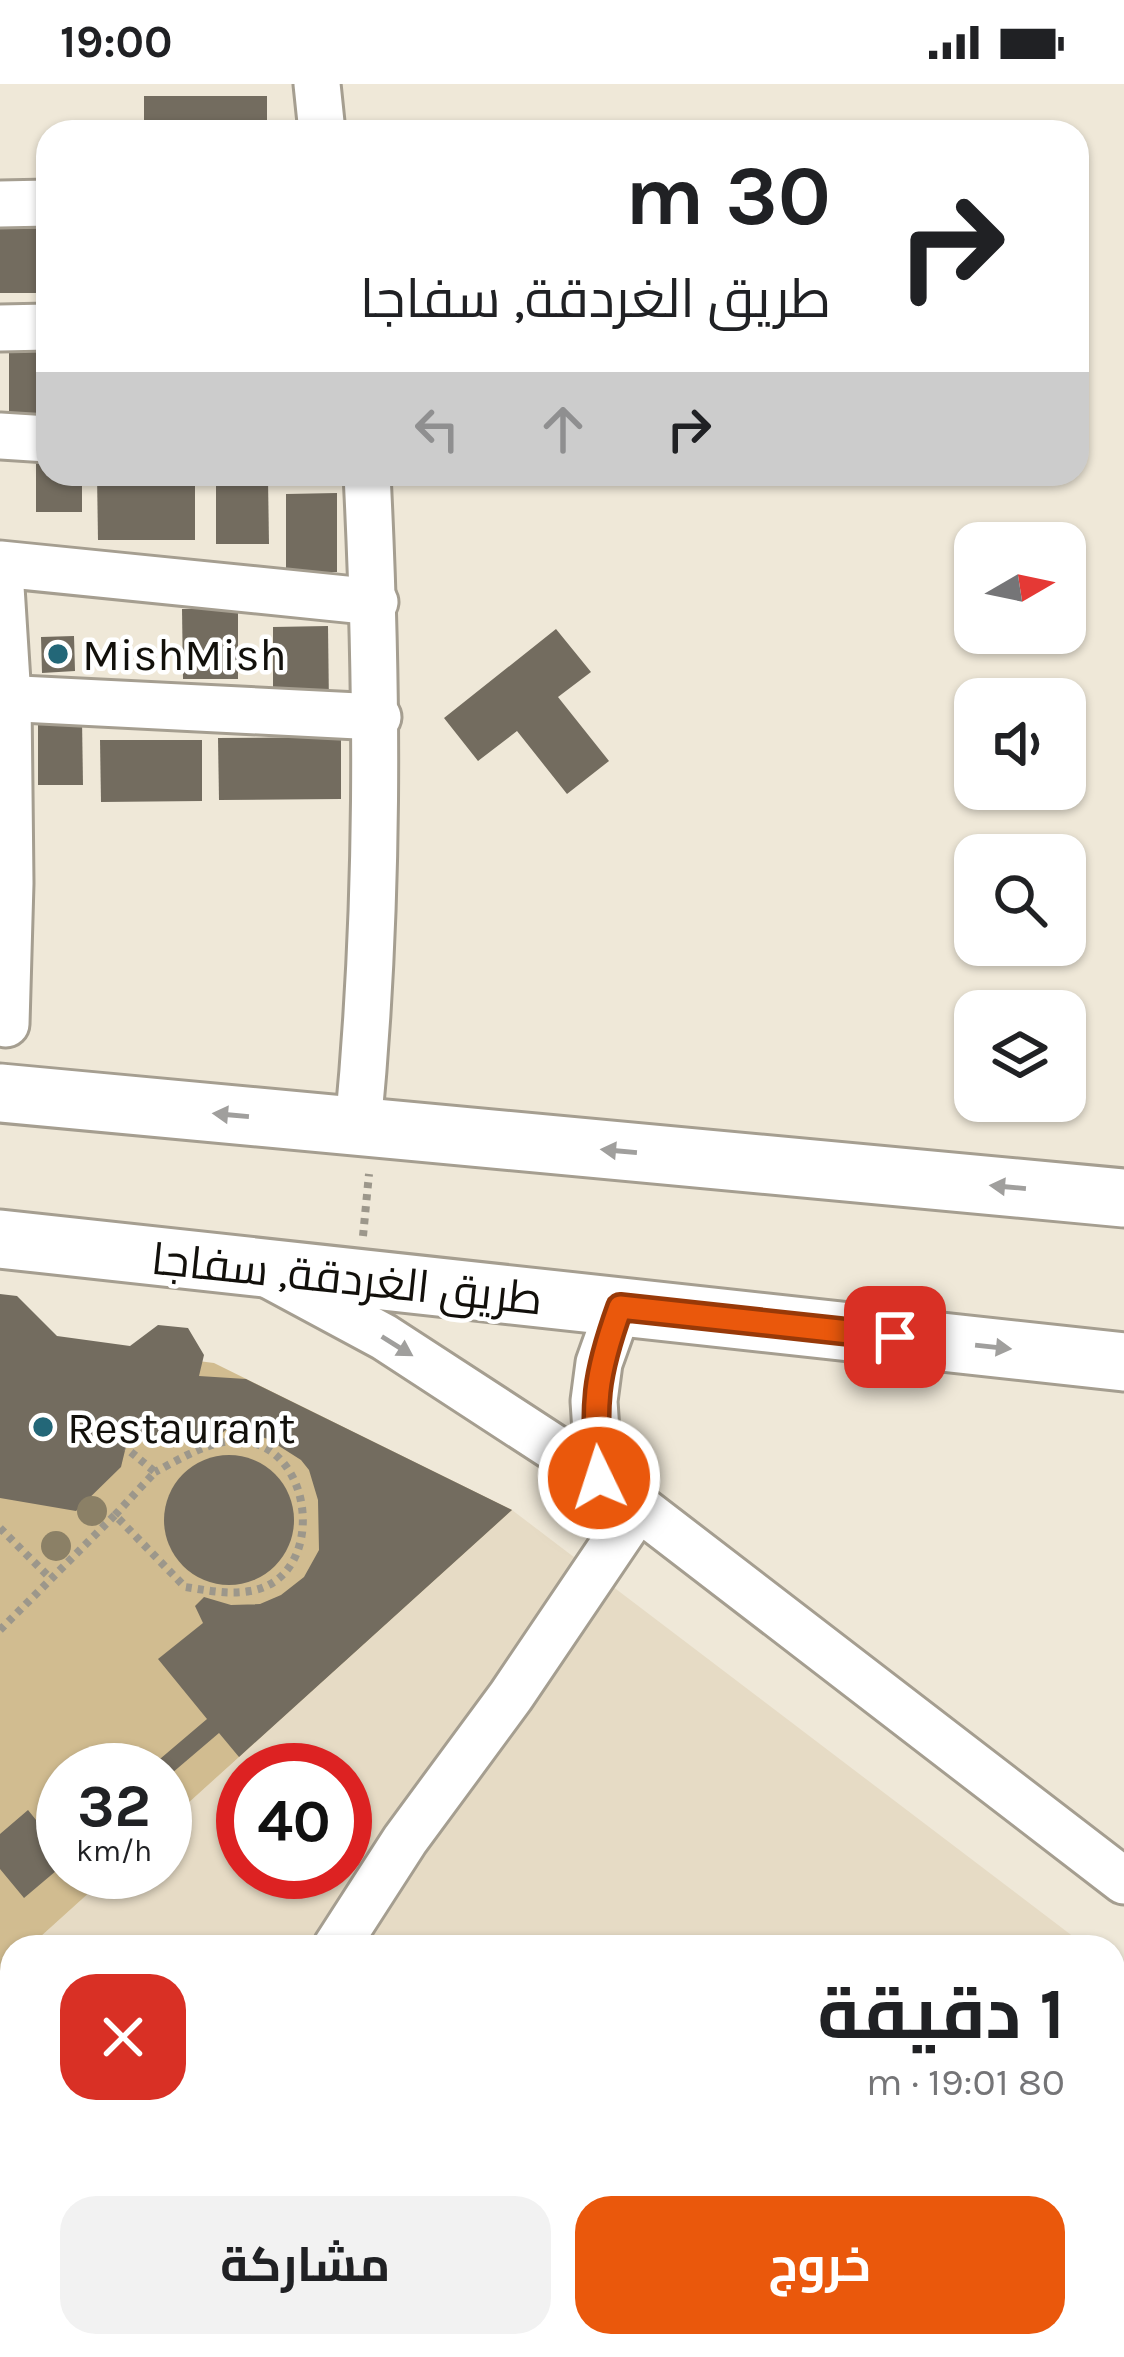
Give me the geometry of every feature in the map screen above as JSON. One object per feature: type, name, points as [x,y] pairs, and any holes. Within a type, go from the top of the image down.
[{"type":"main road","points":[[0,1093],[1124,1198]]},
{"type":"main road","name":"طريق الغردقة, سفاجا","points":[[0,1238],[1124,1361]]},
{"type":"street","points":[[317,84],[321,120]]},
{"type":"street","points":[[0,204],[36,203]]},
{"type":"street","points":[[0,328],[36,327]]},
{"type":"street","points":[[0,436],[36,438]]},
{"type":"street","points":[[366,1128],[378,717],[368,486]]},
{"type":"street","points":[[6,1024],[10,926],[0,568],[375,602]]},
{"type":"street","points":[[4,698],[378,717]]},
{"type":"street","points":[[257,1269],[384,1337],[599,1478],[1124,1881]]},
{"type":"street","points":[[599,1478],[594,1401],[599,1364],[620,1307]]},
{"type":"street","points":[[345,1935],[405,1840],[511,1696],[638,1508]]},
{"type":"path","points":[[358,1280],[366,1128]]},
{"type":"path","points":[[0,1630],[155,1472],[196,1450],[229,1441],[268,1449],[291,1471],[304,1520],[292,1567],[274,1582],[251,1591],[184,1587],[116,1515]]},
{"type":"path","points":[[126,1448],[155,1472]]},
{"type":"path","points":[[0,1528],[51,1579]]},
{"type":"shaded area","points":[[0,1336],[214,1363],[512,1510],[255,1743],[216,1743],[216,1778],[192,1800],[192,1743],[36,1743],[36,1899],[82,1899],[42,1935],[0,1935]]},
{"type":"shaded area","points":[[512,1510],[1071,1935],[42,1935],[82,1899],[192,1899],[192,1800],[216,1778],[216,1899],[372,1899],[372,1743],[255,1743]]},
{"type":"building","points":[[144,96],[267,96],[267,120],[144,120]]},
{"type":"building","points":[[36,228],[36,293],[0,293],[0,229]]},
{"type":"building","points":[[9,349],[36,349],[36,415],[9,415]]},
{"type":"building","points":[[36,486],[82,486],[82,512],[36,512]]},
{"type":"building","points":[[97,486],[195,486],[195,540],[98,540]]},
{"type":"building","points":[[216,486],[268,486],[269,544],[216,544]]},
{"type":"building","points":[[337,493],[337,572],[286,572],[286,494]]},
{"type":"building","points":[[182,609],[238,609],[238,679],[183,679]]},
{"type":"building","points":[[328,626],[329,706],[273,706],[273,627]]},
{"type":"building","points":[[556,629],[591,672],[558,697],[609,761],[567,794],[517,731],[478,761],[444,718]]},
{"type":"building","name":"MishMish","points":[[74,636],[75,671],[42,673],[41,637]]},
{"type":"building","points":[[38,719],[82,719],[83,785],[38,785]]},
{"type":"building","points":[[341,737],[341,799],[219,800],[218,738]]},
{"type":"building","points":[[100,740],[202,740],[202,801],[101,802]]},
{"type":"building","points":[[0,1294],[17,1296],[57,1336],[130,1346],[158,1325],[188,1328],[204,1355],[199,1376],[246,1379],[512,1510],[254,1743],[227,1743],[219,1733],[192,1756],[192,1743],[179,1743],[207,1719],[158,1659],[203,1623],[195,1606],[204,1597],[231,1605],[260,1604],[304,1577],[319,1550],[318,1500],[309,1470],[268,1439],[230,1427],[210,1442],[129,1434],[121,1467],[76,1511],[0,1498]]},
{"type":"building","points":[[229,1455],[254,1460],[275,1474],[289,1495],[294,1520],[289,1545],[275,1566],[254,1580],[229,1585],[204,1580],[183,1566],[169,1545],[164,1520],[169,1495],[183,1474],[204,1460]]},
{"type":"building","points":[[28,1810],[36,1820],[36,1888],[24,1898],[0,1869],[0,1834]]},
{"type":"place","name":"MishMish","points":[[58,654]]},
{"type":"place","name":"Restaurant","points":[[43,1427]]},
{"type":"route","points":[[599,1478],[594,1401],[599,1364],[620,1307],[895,1337]]}]
